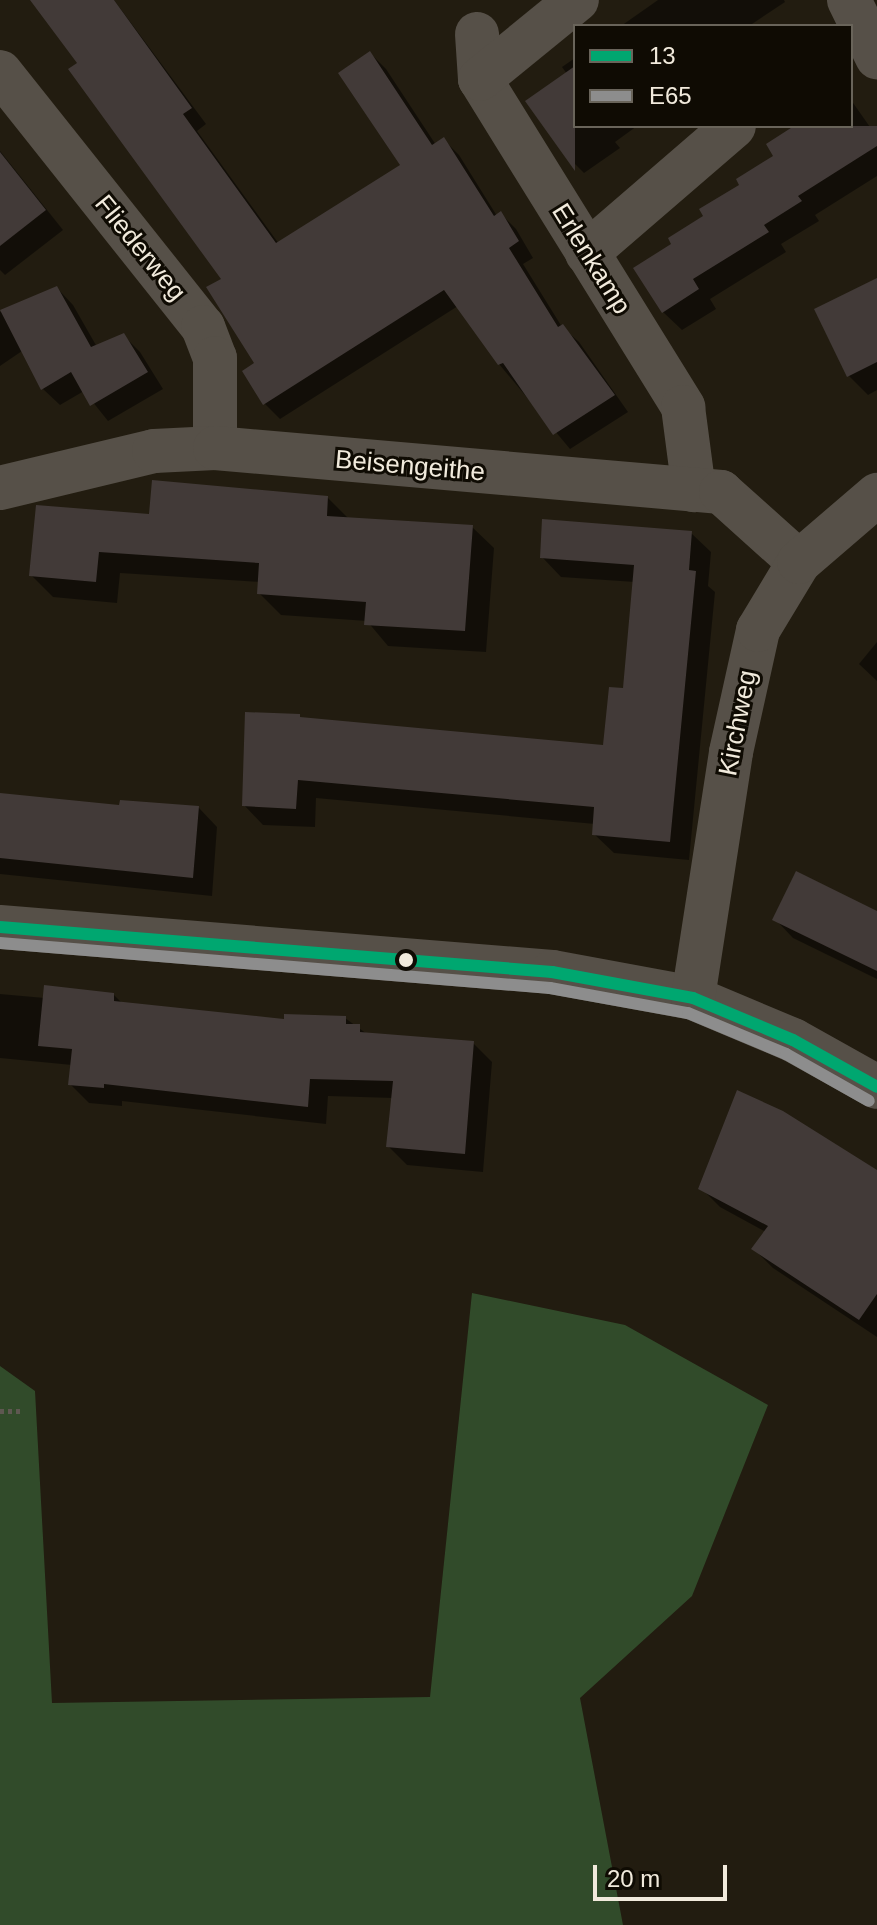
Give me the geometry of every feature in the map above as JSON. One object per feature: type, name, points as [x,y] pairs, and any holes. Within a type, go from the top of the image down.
[{"type":"street","points":[[480,79],[577,0]]},
{"type":"street","points":[[849,0],[865,47]]},
{"type":"street","name":"Erlenkamp","points":[[477,34],[480,79],[683,407],[694,490]]},
{"type":"street","name":"Fliederweg","points":[[0,72],[203,327],[215,358],[215,448]]},
{"type":"street","points":[[587,253],[732,128]]},
{"type":"street","name":"Beisengeithe","points":[[0,488],[154,451],[215,448],[721,492],[799,562]]},
{"type":"street","name":"Kirchweg","points":[[693,998],[731,752],[758,630],[799,562],[877,495]]},
{"type":"street","points":[[0,927],[552,972],[693,998],[793,1040],[877,1087]]},
{"type":"path","points":[[0,1411],[24,1411]]},
{"type":"green space","points":[[472,1293],[625,1325],[768,1405],[692,1596],[580,1698],[623,1925],[0,1925],[0,1366],[35,1391],[52,1703],[430,1697]]},
{"type":"building","points":[[30,0],[114,0],[192,108],[183,114],[276,243],[400,165],[338,73],[370,51],[432,145],[444,137],[494,216],[501,211],[519,241],[509,248],[558,327],[563,324],[615,395],[553,435],[503,363],[498,365],[444,290],[263,405],[242,371],[254,363],[206,287],[221,279],[68,69],[77,63]]},
{"type":"building","points":[[573,67],[575,171],[525,101]]},
{"type":"building","points":[[877,126],[877,146],[798,196],[802,201],[764,225],[769,232],[693,279],[699,289],[662,313],[633,268],[671,244],[668,238],[703,216],[699,209],[739,185],[736,179],[773,156],[766,144],[791,128]]},
{"type":"building","points":[[0,152],[46,210],[0,246]]},
{"type":"building","points":[[877,278],[877,362],[847,377],[814,309]]},
{"type":"building","points":[[57,286],[91,347],[124,333],[148,372],[90,406],[71,372],[41,390],[0,310]]},
{"type":"building","points":[[152,480],[328,496],[327,516],[473,525],[465,631],[364,625],[366,602],[257,594],[259,563],[99,552],[96,582],[29,576],[36,505],[149,514]]},
{"type":"building","points":[[542,519],[692,531],[689,570],[696,571],[670,842],[592,835],[594,807],[298,780],[296,809],[242,806],[245,712],[300,714],[300,717],[603,745],[609,687],[623,688],[634,565],[540,558]]},
{"type":"building","points":[[0,793],[119,805],[120,800],[199,806],[193,878],[0,858]]},
{"type":"building","points":[[796,871],[877,911],[877,971],[772,920]]},
{"type":"building","points":[[44,985],[114,993],[114,1001],[284,1019],[284,1014],[346,1016],[346,1024],[360,1024],[360,1032],[474,1041],[465,1154],[386,1147],[393,1081],[310,1079],[308,1107],[104,1084],[104,1088],[68,1085],[72,1049],[38,1046]]},
{"type":"building","points":[[737,1090],[783,1111],[877,1170],[877,1294],[859,1320],[751,1249],[768,1226],[698,1189]]},
{"type":"transit line","name":"13","points":[[0,927],[552,972],[693,998],[793,1040],[877,1087]]},
{"type":"transit line","name":"E65","points":[[0,943],[550,988],[688,1013],[786,1054],[869,1101]]}]
